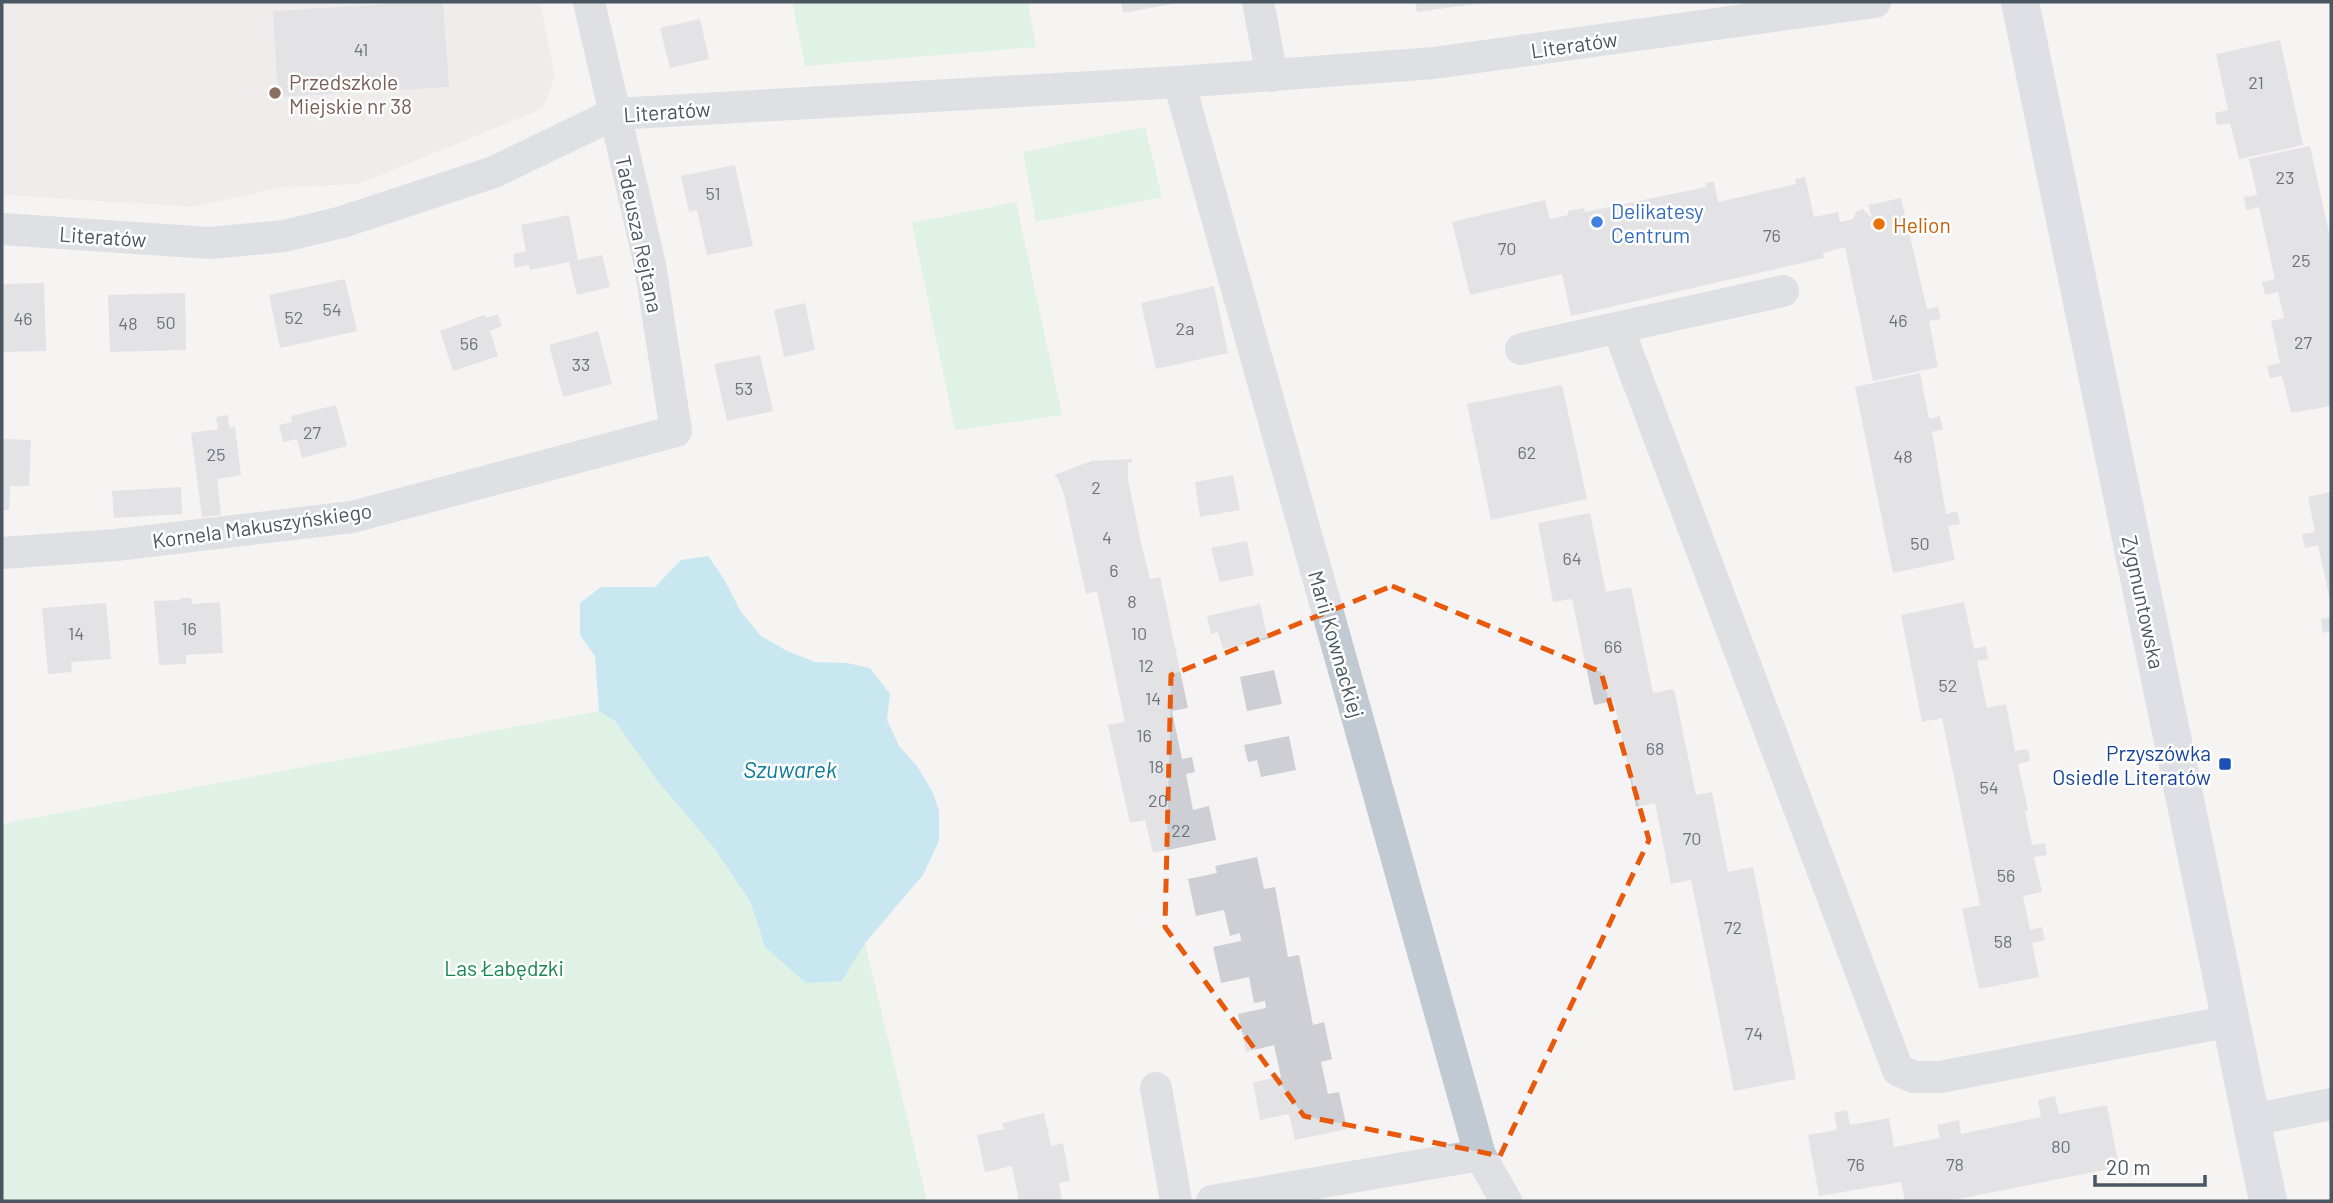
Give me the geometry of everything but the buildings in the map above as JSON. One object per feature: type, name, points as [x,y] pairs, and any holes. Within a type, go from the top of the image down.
[{"type":"street","name":"Tadeusza Rejtana","points":[[589,2],[650,265],[676,431],[640,439]]},
{"type":"street","points":[[1258,2],[1272,76]]},
{"type":"street","name":"Literatów","points":[[2,229],[210,243],[284,236],[342,222],[494,172],[614,114],[1180,82],[1434,63],[1875,2]]},
{"type":"street","name":"Zygmuntowska","points":[[2020,2],[2268,1201]]},
{"type":"street","name":"Marii Kownackiej","points":[[1180,82],[1480,1155],[1506,1201]]},
{"type":"street","points":[[1521,349],[1783,291]]},
{"type":"street","points":[[1618,328],[1898,1070],[1914,1077],[1940,1077],[2231,1021]]},
{"type":"street","name":"Kornela Makuszyńskiego","points":[[2,553],[116,545],[352,517],[640,439]]},
{"type":"street","points":[[1156,1088],[1176,1201]]},
{"type":"street","points":[[2252,1120],[2331,1104]]},
{"type":"street","points":[[1212,1201],[1480,1155]]},
{"type":"highlighted area","points":[[1392,586],[1601,672],[1649,840],[1500,1156],[1304,1116],[1165,927],[1171,675]]},
{"type":"shaded area","name":"Przedszkole Miejskie nr 38","points":[[2,2],[540,2],[555,77],[542,109],[358,184],[278,188],[193,207],[2,195]]},
{"type":"green space","points":[[792,2],[1028,2],[1036,47],[805,66]]},
{"type":"green space","points":[[1145,127],[1162,197],[1036,222],[1023,152]]},
{"type":"green space","points":[[1016,202],[1062,415],[955,430],[912,223]]},
{"type":"green space","name":"Las Łabędzki","points":[[599,711],[615,721],[656,779],[714,848],[750,901],[765,947],[842,981],[865,943],[927,1201],[2,1201],[2,824]]},
{"type":"water","name":"Szuwarek","points":[[708,556],[724,579],[741,612],[761,636],[787,651],[815,662],[847,663],[870,668],[890,694],[887,720],[899,746],[917,766],[933,793],[939,811],[939,841],[923,875],[865,943],[842,981],[806,983],[765,947],[750,901],[714,848],[656,779],[615,721],[599,711],[595,656],[580,635],[580,603],[601,587],[655,587],[681,560]]},
{"type":"place","name":"Przedszkole Miejskie nr 38","points":[[275,93]]},
{"type":"place","name":"Delikatesy Centrum","points":[[1597,222]]},
{"type":"place","name":"Helion","points":[[1879,224]]},
{"type":"place","name":"Przyszówka Osiedle Literatów","points":[[2225,764]]}]
